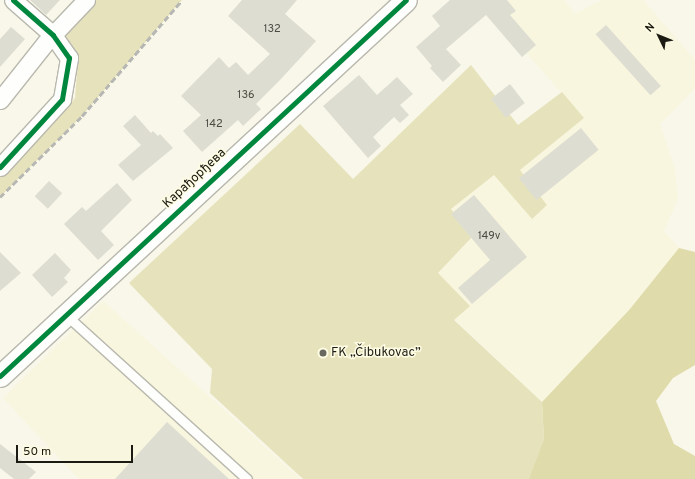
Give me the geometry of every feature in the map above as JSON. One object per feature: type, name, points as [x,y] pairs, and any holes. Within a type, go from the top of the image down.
[{"type":"street","points":[[0,167],[62,98],[69,58],[53,35],[12,0]]},
{"type":"street","points":[[0,100],[53,35],[86,0]]},
{"type":"street","name":"Карађорђева","points":[[0,376],[406,0]]},
{"type":"lane","points":[[66,315],[247,479]]},
{"type":"shaded area","points":[[86,0],[182,0],[82,116],[0,197],[0,176],[18,160],[75,98],[78,58],[70,46],[53,35]]},
{"type":"shaded area","points":[[479,0],[564,0],[575,14],[602,0],[643,0],[695,60],[695,88],[660,124],[674,166],[678,198],[664,231],[679,248],[630,309],[542,402],[454,319],[438,273],[473,237],[451,209],[494,175],[532,219],[547,205],[520,170],[584,118]]},
{"type":"shaded area","points":[[471,65],[518,125],[562,92],[584,118],[520,170],[547,205],[532,219],[494,175],[451,209],[473,236],[438,273],[470,306],[454,320],[542,402],[544,439],[532,474],[529,479],[303,479],[210,393],[212,369],[129,283],[300,124],[353,179]]},
{"type":"shaded area","points":[[679,248],[695,252],[695,365],[673,378],[656,401],[674,444],[695,456],[695,479],[529,479],[544,439],[542,402],[630,309]]},
{"type":"shaded area","points":[[103,301],[301,479],[79,479],[3,398]]},
{"type":"building","points":[[30,0],[60,0],[46,15]]},
{"type":"building","points":[[242,0],[297,0],[285,14],[316,41],[256,104],[261,109],[243,126],[238,120],[202,152],[183,131],[201,115],[181,96],[219,57],[229,68],[236,62],[248,75],[270,54],[228,16]]},
{"type":"building","points":[[450,0],[507,0],[516,11],[510,15],[536,45],[522,57],[486,15],[446,49],[461,65],[443,82],[430,68],[432,66],[416,47],[440,26],[432,16]]},
{"type":"building","points":[[606,25],[661,86],[650,95],[596,34]]},
{"type":"building","points":[[11,27],[25,39],[0,67],[0,39]]},
{"type":"building","points":[[359,75],[377,95],[397,77],[413,94],[400,105],[409,115],[400,123],[394,117],[373,137],[381,146],[368,158],[323,106]]},
{"type":"building","points":[[510,84],[525,103],[506,118],[491,99]]},
{"type":"building","points":[[135,115],[151,133],[153,131],[158,136],[160,134],[173,148],[133,181],[118,165],[141,145],[123,126]]},
{"type":"building","points":[[581,128],[599,150],[536,200],[519,178]]},
{"type":"building","points":[[49,181],[62,193],[48,209],[35,196]]},
{"type":"building","points":[[117,183],[132,200],[101,231],[114,245],[98,260],[64,224],[82,207],[86,211]]},
{"type":"building","points":[[474,195],[527,257],[472,304],[458,288],[490,260],[451,214]]},
{"type":"building","points":[[0,252],[21,273],[0,291]]},
{"type":"building","points":[[55,253],[71,270],[64,278],[68,282],[52,297],[32,275]]},
{"type":"building","points":[[167,422],[229,479],[115,479]]},
{"type":"building","points":[[0,444],[36,472],[29,479],[14,479],[0,468]]},
{"type":"railway","points":[[0,197],[82,116],[182,0]]},
{"type":"cycle path","points":[[0,167],[62,99],[69,58],[53,35],[13,0]]},
{"type":"cycle path","points":[[0,376],[406,0]]},
{"type":"place","name":"FK „Čibukovac”","points":[[323,353]]}]
